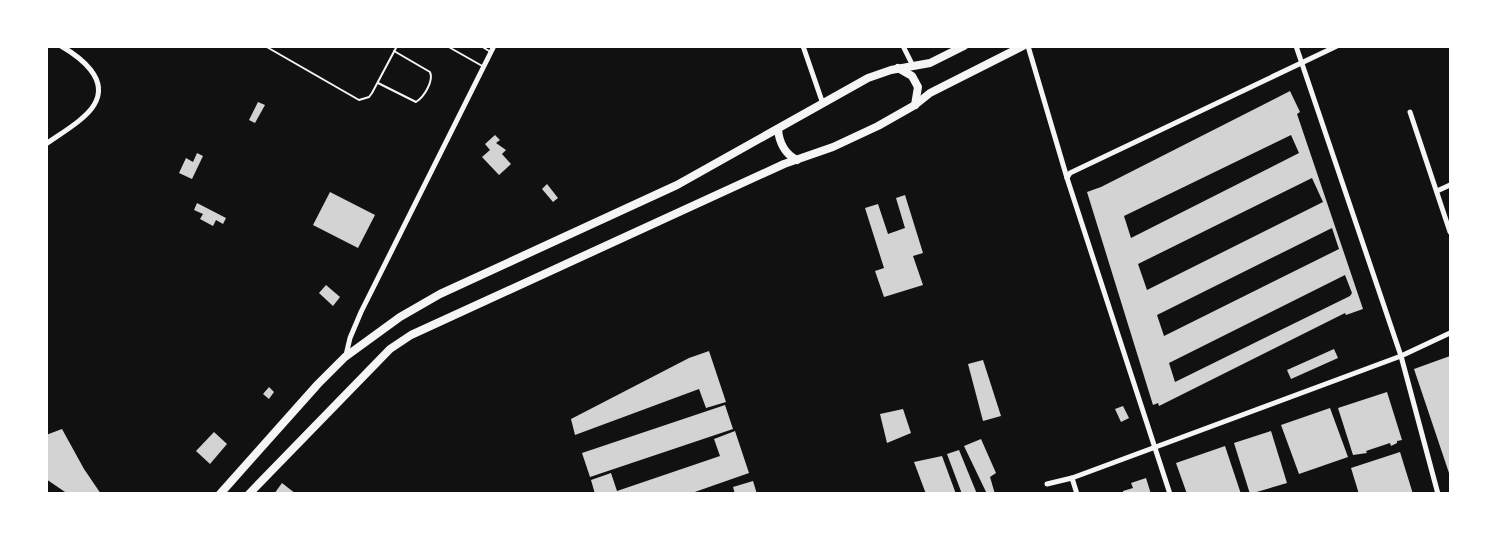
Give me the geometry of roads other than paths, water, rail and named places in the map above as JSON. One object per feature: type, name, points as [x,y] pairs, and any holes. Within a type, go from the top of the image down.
[{"type":"main road","points":[[220,494],[345,357],[400,317],[440,294],[677,185],[868,78],[898,68],[930,63],[964,46]]},
{"type":"main road","points":[[249,494],[382,357],[411,334],[797,160],[851,138],[915,105],[930,93],[1025,46]]},
{"type":"main road","points":[[898,68],[912,76],[918,87],[915,105]]},
{"type":"main road","points":[[778,129],[787,154],[797,160]]},
{"type":"street","points":[[46,144],[88,112],[95,104],[97,95],[95,76],[91,70],[84,62],[61,46]]},
{"type":"street","points":[[803,46],[823,104]]},
{"type":"street","points":[[903,46],[913,66]]},
{"type":"street","points":[[1025,46],[1170,494]]},
{"type":"street","points":[[1296,46],[1401,356],[1438,494]]},
{"type":"street","points":[[1067,178],[1070,173],[1337,46]]},
{"type":"street","points":[[345,357],[361,312],[493,49]]},
{"type":"street","points":[[1410,112],[1450,232]]},
{"type":"street","points":[[1437,191],[1450,185]]},
{"type":"street","points":[[1047,484],[1072,478],[1401,356],[1450,333]]},
{"type":"street","points":[[1072,478],[1077,494]]},
{"type":"lane","points":[[265,46],[359,100],[369,97],[397,46]]},
{"type":"lane","points":[[447,46],[484,67]]},
{"type":"lane","points":[[481,46],[493,49]]},
{"type":"lane","points":[[378,83],[416,102],[431,80],[428,70],[394,51]]}]
